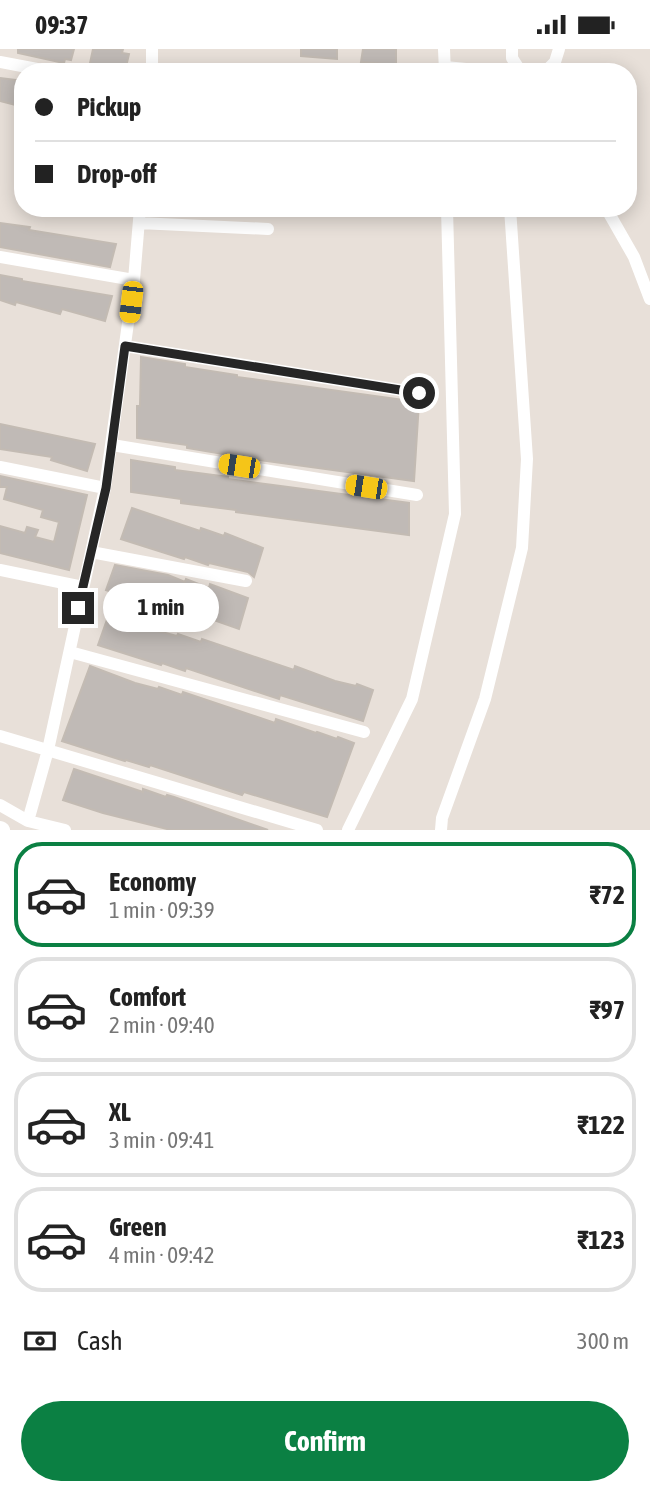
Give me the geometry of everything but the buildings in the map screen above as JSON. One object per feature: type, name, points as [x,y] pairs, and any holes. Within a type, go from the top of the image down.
[{"type":"street","points":[[28,821],[48,750],[106,488],[134,280],[139,217]]},
{"type":"street","points":[[348,830],[412,699],[455,514],[447,217]]},
{"type":"street","points":[[441,830],[442,818],[485,699],[522,548],[527,459],[511,217]]},
{"type":"street","points":[[611,217],[634,257],[650,299]]},
{"type":"street","points":[[139,223],[268,229]]},
{"type":"street","points":[[0,257],[134,280]]},
{"type":"street","points":[[125,346],[419,393]]},
{"type":"street","points":[[113,446],[417,495]]},
{"type":"street","points":[[0,467],[106,488]]},
{"type":"street","points":[[91,552],[246,581]]},
{"type":"street","points":[[0,570],[83,587]]},
{"type":"street","points":[[70,652],[364,732]]},
{"type":"street","points":[[0,736],[317,830]]},
{"type":"street","points":[[0,805],[28,821],[65,830]]},
{"type":"route","points":[[78,608],[106,488],[125,346],[419,393]]}]
